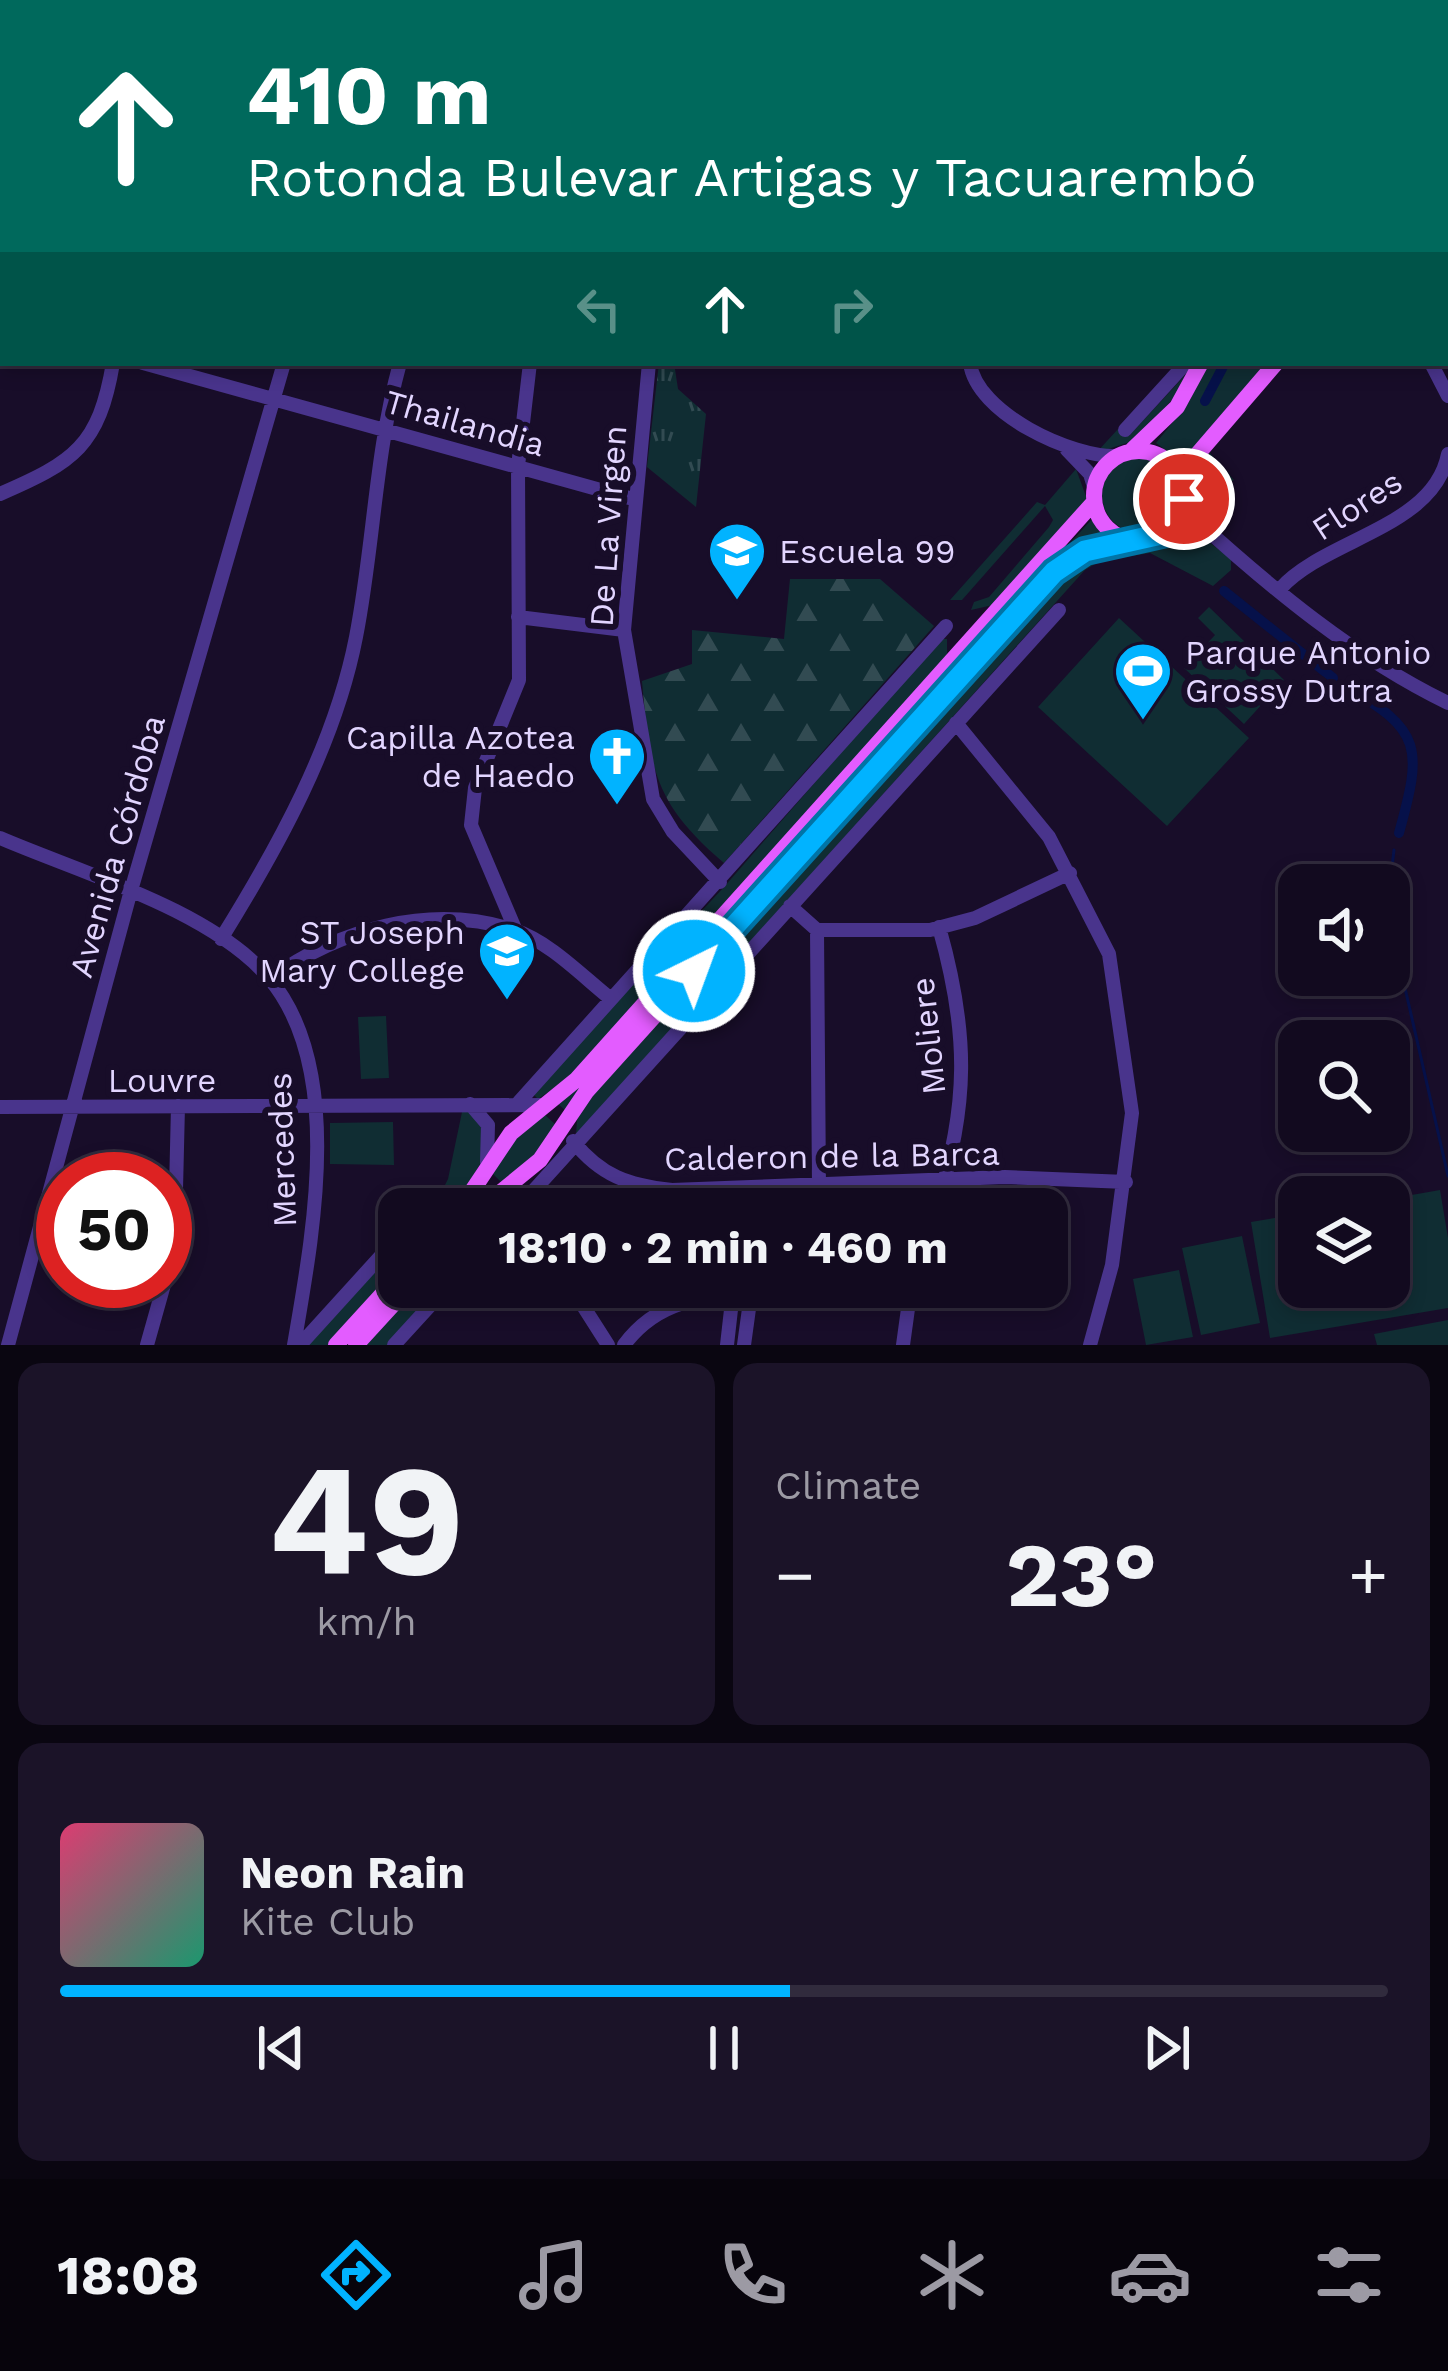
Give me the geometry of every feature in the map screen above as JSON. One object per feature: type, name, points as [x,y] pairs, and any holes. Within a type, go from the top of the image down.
[{"type":"main road","points":[[472,1188],[487,1162],[576,1080],[1094,495],[1125,454],[1178,407],[1200,366]]},
{"type":"main road","points":[[508,1188],[528,1173],[586,1092],[1054,572],[1085,551],[1127,540],[1154,540],[1166,533],[1189,464],[1273,366]]},
{"type":"main road","points":[[1125,454],[1168,462],[1183,491]]},
{"type":"main road","points":[[1094,495],[1104,526],[1127,540]]},
{"type":"main road","points":[[544,1105],[555,1111],[564,1127]]},
{"type":"main road","points":[[487,1162],[489,1180],[497,1188]]},
{"type":"main road","points":[[336,1345],[378,1299]]},
{"type":"main road","points":[[356,1345],[390,1308]]},
{"type":"street","points":[[0,494],[76,456],[91,438],[107,399],[112,366]]},
{"type":"street","name":"Thailandia","points":[[153,366],[633,499]]},
{"type":"street","name":"Avenida Córdoba","points":[[8,1345],[130,894],[283,366]]},
{"type":"street","points":[[220,939],[278,848],[350,668],[382,427],[399,366]]},
{"type":"street","points":[[516,931],[471,826],[475,788],[519,680],[518,466],[530,366]]},
{"type":"street","name":"De La Virgen","points":[[650,366],[633,499],[624,630],[653,799],[674,832],[720,882]]},
{"type":"street","points":[[971,366],[974,382],[985,397],[1063,446],[1083,465],[1094,495]]},
{"type":"street","points":[[1125,430],[1183,366]]},
{"type":"street","points":[[1433,366],[1448,396]]},
{"type":"street","points":[[1063,446],[1125,454]]},
{"type":"street","name":"Flores","points":[[1280,589],[1444,484],[1448,454]]},
{"type":"street","points":[[1183,491],[1195,519],[1215,538],[1376,662],[1448,703]]},
{"type":"street","points":[[1166,533],[1186,530],[1215,538]]},
{"type":"street","points":[[536,1188],[1059,610]]},
{"type":"street","points":[[518,617],[624,630]]},
{"type":"street","points":[[519,1102],[946,626]]},
{"type":"street","points":[[956,723],[1049,837],[1109,954],[1132,1112],[1126,1183],[1090,1345]]},
{"type":"street","name":"Mercedes","points":[[0,838],[220,939],[270,979],[308,1059],[314,1107],[313,1234],[297,1345]]},
{"type":"street","points":[[790,907],[817,930],[939,927],[975,918],[1070,873]]},
{"type":"street","points":[[270,979],[315,949],[378,927],[466,921],[516,931],[611,1000]]},
{"type":"street","name":"Moliere","points":[[939,927],[963,1047],[962,1111],[943,1188]]},
{"type":"street","points":[[817,930],[819,1188]]},
{"type":"street","points":[[468,1103],[488,1124],[487,1162]]},
{"type":"street","name":"Louvre","points":[[0,1107],[544,1105]]},
{"type":"street","points":[[177,1152],[178,1106]]},
{"type":"street","name":"Calderon de la Barca","points":[[564,1127],[595,1168],[632,1186],[680,1188]]},
{"type":"street","name":"Calderon de la Barca","points":[[819,1188],[1004,1177],[1126,1183]]},
{"type":"street","points":[[297,1345],[378,1259]]},
{"type":"street","points":[[147,1345],[157,1308]]},
{"type":"street","points":[[394,1345],[428,1308]]},
{"type":"street","points":[[584,1308],[608,1345]]},
{"type":"street","points":[[624,1345],[673,1308]]},
{"type":"street","points":[[727,1345],[731,1308]]},
{"type":"street","points":[[744,1345],[750,1308]]},
{"type":"street","points":[[903,1345],[908,1308]]},
{"type":"street","points":[[299,1311],[307,1319],[322,1320]]},
{"type":"green space","points":[[659,366],[674,366],[678,389],[706,414],[696,507],[647,467]]},
{"type":"green space","points":[[1207,366],[1267,366],[1181,461],[1156,443],[1189,402]]},
{"type":"green space","points":[[1188,372],[1186,384],[1136,440],[1096,453],[1118,429],[1129,436]]},
{"type":"green space","points":[[1210,453],[1234,480],[1224,486],[1225,525],[1218,531],[1194,508],[1192,476]]},
{"type":"green space","points":[[1140,457],[1167,468],[1178,495],[1167,522],[1140,533],[1113,522],[1102,495],[1113,468]]},
{"type":"green space","points":[[1076,469],[1087,499],[993,605],[971,610],[974,602],[989,597],[1049,527],[1053,520],[1045,506],[962,600],[950,600],[1037,502],[1045,505]]},
{"type":"green space","points":[[1093,518],[1109,539],[1086,545],[566,1111],[557,1103]]},
{"type":"green space","points":[[1182,534],[1205,539],[1231,559],[1231,570],[1213,586],[1150,553],[1100,561],[1085,570],[576,1135],[577,1120],[591,1094],[1057,577],[1090,559]]},
{"type":"green space","points":[[790,579],[880,579],[934,626],[724,863],[669,803],[653,762],[642,681],[692,664],[692,630],[784,639]]},
{"type":"green space","points":[[1209,607],[1284,680],[1244,724],[1184,668],[1215,635],[1198,618]]},
{"type":"green space","name":"Parque Antonio Grossy Dutra","points":[[1119,618],[1249,738],[1167,826],[1038,707]]},
{"type":"green space","points":[[940,639],[947,639],[947,655],[575,1074],[538,1099],[532,1093],[724,887]]},
{"type":"green space","points":[[386,1016],[389,1078],[361,1079],[358,1017]]},
{"type":"green space","points":[[468,1111],[485,1125],[482,1161],[466,1188],[444,1188],[448,1179],[462,1112]]},
{"type":"green space","points":[[545,1115],[556,1125],[554,1137],[503,1184],[491,1172],[523,1128]]},
{"type":"green space","points":[[393,1122],[394,1165],[330,1164],[330,1123]]},
{"type":"green space","points":[[1440,1190],[1448,1238],[1448,1308],[1270,1338],[1251,1222],[1278,1218],[1278,1308],[1410,1308],[1410,1195]]},
{"type":"green space","points":[[1242,1236],[1260,1323],[1201,1335],[1182,1248]]},
{"type":"green space","points":[[378,1267],[378,1292],[331,1345],[306,1345]]},
{"type":"green space","points":[[1179,1270],[1193,1337],[1146,1345],[1133,1279]]},
{"type":"green space","points":[[396,1308],[421,1308],[387,1345],[363,1345]]},
{"type":"green space","points":[[1448,1320],[1448,1345],[1377,1345],[1374,1334]]},
{"type":"waterway","points":[[1205,401],[1223,366]]},
{"type":"waterway","points":[[1224,591],[1333,678]]},
{"type":"waterway","points":[[1343,686],[1389,715],[1410,744],[1411,781],[1399,833]]},
{"type":"waterway","points":[[1392,864],[1394,850]]},
{"type":"waterway","points":[[1407,996],[1448,1176]]},
{"type":"place","name":"Escuela 99","points":[[737,602]]},
{"type":"place","name":"Parque Antonio Grossy Dutra","points":[[1143,722]]},
{"type":"place","name":"Capilla Azotea de Haedo","points":[[617,807]]},
{"type":"place","name":"ST Joseph Mary College","points":[[507,1002]]},
{"type":"route","points":[[694,971],[1054,572],[1085,551],[1127,540],[1154,540],[1175,524],[1184,499]]}]
